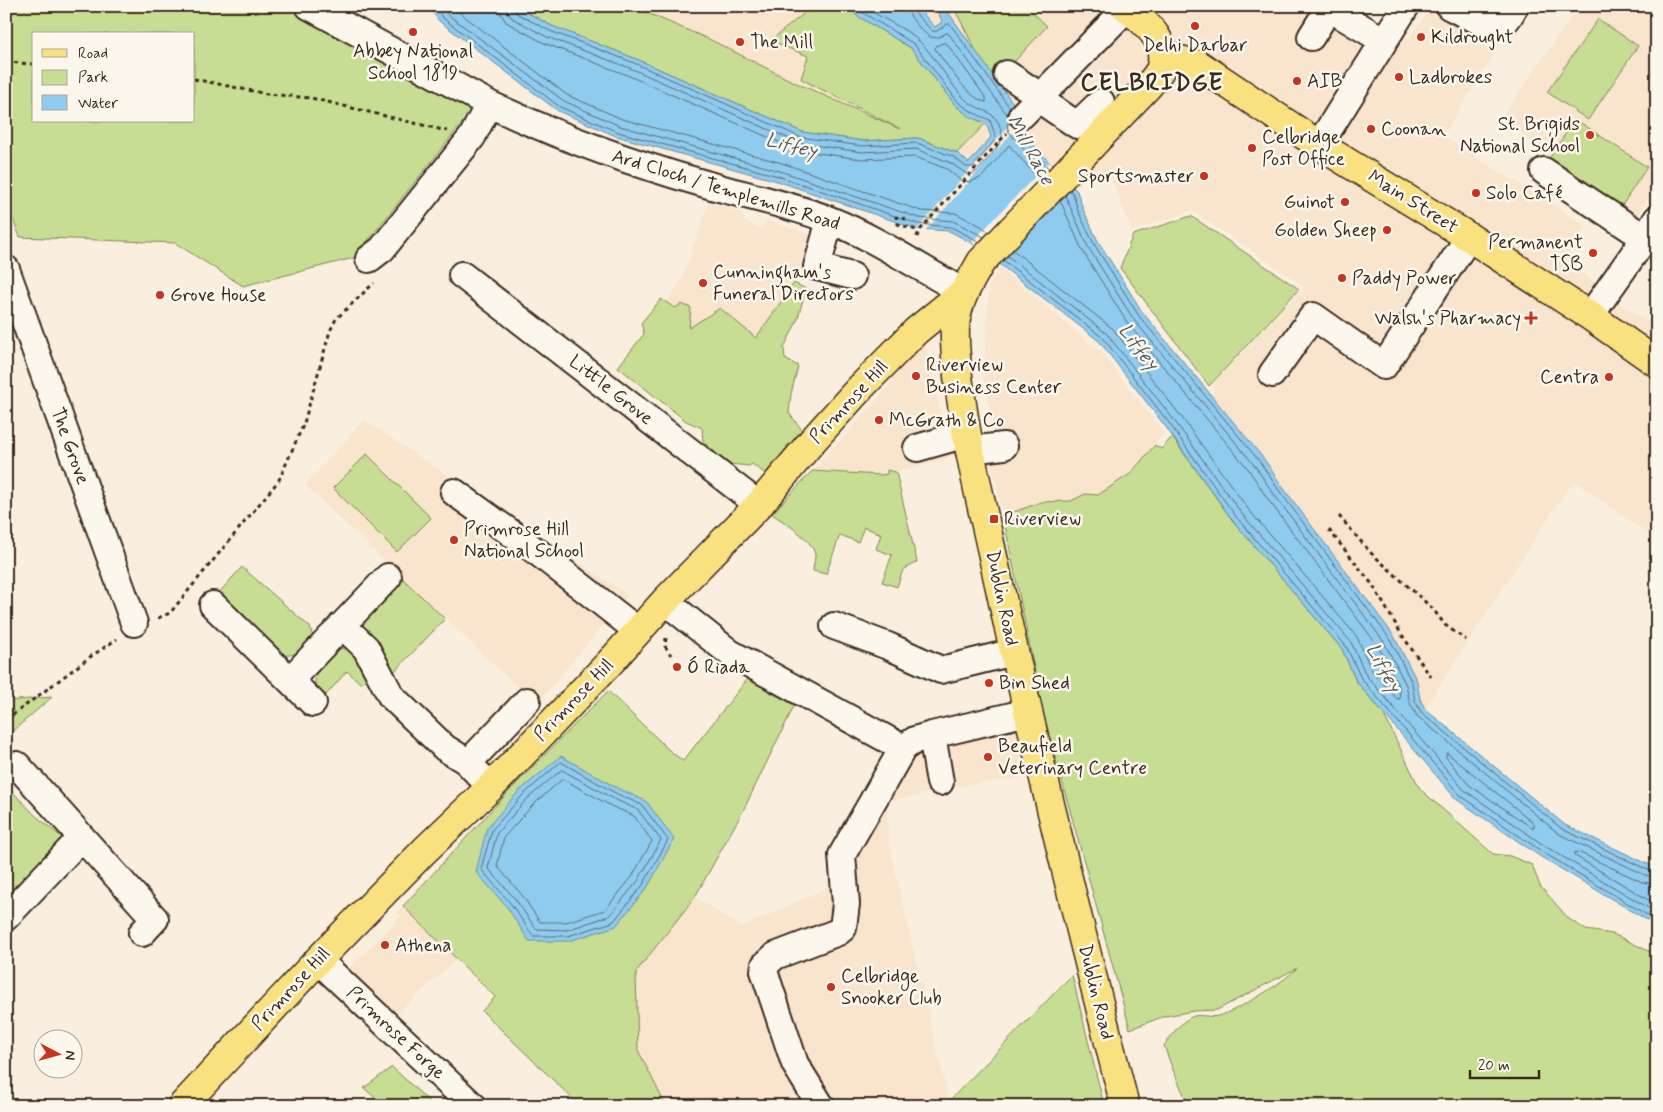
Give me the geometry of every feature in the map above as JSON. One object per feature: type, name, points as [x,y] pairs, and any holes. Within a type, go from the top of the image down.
[{"type":"main road","points":[[964,292],[981,262],[1148,86],[1160,70],[1162,55],[1159,40],[1147,25],[1129,8]]},
{"type":"main road","name":"Main Street","points":[[1162,55],[1199,65],[1319,145],[1469,237],[1590,316],[1657,363]]},
{"type":"main road","name":"Dublin Road","points":[[964,292],[958,305],[955,325],[955,350],[968,442],[1028,712],[1124,1106]]},
{"type":"main road","name":"Primrose Hill","points":[[182,1106],[318,960],[491,787],[666,601],[759,506],[813,440],[860,388],[916,331],[964,292]]},
{"type":"street","name":"Ard Cloch / Templemills Road","points":[[308,6],[499,108],[598,150],[648,167],[802,210],[830,220],[907,258],[964,292]]},
{"type":"street","points":[[1357,6],[1387,35]]},
{"type":"street","points":[[1319,145],[1406,6]]},
{"type":"street","points":[[1449,6],[1484,23],[1499,24],[1506,20],[1515,6]]},
{"type":"street","points":[[1022,115],[1129,8]]},
{"type":"street","points":[[1311,38],[1329,8],[1387,35]]},
{"type":"street","points":[[1007,74],[1040,96],[1049,106],[1077,125],[1102,102]]},
{"type":"street","points":[[373,270],[382,249],[472,137],[499,108]]},
{"type":"street","points":[[1544,171],[1651,228],[1590,316]]},
{"type":"street","points":[[830,220],[817,267],[852,276]]},
{"type":"street","points":[[1272,374],[1313,316],[1384,366],[1469,237]]},
{"type":"street","name":"The Grove","points":[[6,269],[135,627]]},
{"type":"street","name":"Little Grove","points":[[462,275],[759,506]]},
{"type":"street","points":[[917,448],[968,442],[1004,446]]},
{"type":"street","points":[[454,492],[540,554],[638,631]]},
{"type":"street","points":[[290,680],[388,577]]},
{"type":"street","points":[[666,601],[730,653],[903,748]]},
{"type":"street","points":[[212,605],[313,703]]},
{"type":"street","points":[[342,625],[366,648],[391,696],[445,748],[468,763],[491,787]]},
{"type":"street","points":[[834,626],[888,646],[941,670],[1014,652]]},
{"type":"street","points":[[468,763],[527,701]]},
{"type":"street","points":[[821,1106],[794,1064],[764,971],[770,960],[775,956],[838,932],[843,928],[846,904],[842,855],[903,748],[915,740],[932,735],[1028,712]]},
{"type":"street","points":[[932,735],[940,782]]},
{"type":"street","points":[[17,764],[155,919],[142,933]]},
{"type":"street","points":[[6,917],[82,838]]},
{"type":"street","name":"Primrose Forge","points":[[318,960],[473,1106]]},
{"type":"path","points":[[6,62],[32,64]]},
{"type":"path","points":[[195,80],[267,94],[311,98],[472,137]]},
{"type":"path","points":[[906,219],[896,217],[898,224],[919,231],[1022,115]]},
{"type":"path","points":[[6,720],[90,657],[135,627],[170,613],[279,480],[304,422],[330,331],[336,319],[373,270]]},
{"type":"path","points":[[1339,516],[1372,553],[1433,609],[1445,625],[1466,640]]},
{"type":"path","points":[[1330,530],[1372,584],[1431,677]]},
{"type":"path","points":[[670,632],[665,640],[665,646],[672,655]]},
{"type":"shaded area","points":[[620,6],[1353,6],[1409,39],[1431,6],[1452,13],[1501,43],[1443,136],[1587,226],[1566,260],[1621,304],[1657,327],[1657,540],[1575,482],[1563,495],[1425,709],[1420,699],[1417,681],[1394,636],[1264,459],[1214,399],[1213,385],[1219,375],[1305,287],[1192,211],[1132,231],[1110,176],[1062,176],[1018,126],[970,162],[957,153],[796,85],[713,41],[636,9]]},
{"type":"shaded area","name":"St. Brigids National School","points":[[1579,6],[1657,6],[1657,183],[1623,239],[1532,176],[1545,151],[1501,118]]},
{"type":"shaded area","points":[[709,202],[743,213],[744,222],[760,228],[767,220],[815,236],[794,282],[748,350],[644,334],[681,281]]},
{"type":"shaded area","points":[[1000,268],[1102,353],[1164,433],[1130,474],[1098,495],[1085,494],[1071,501],[1041,502],[1003,516],[991,463],[1005,454],[997,439],[983,381],[989,286]]},
{"type":"shaded area","points":[[925,343],[952,455],[942,461],[896,472],[887,470],[887,474],[881,475],[812,471],[888,388],[889,381],[898,366],[917,344]]},
{"type":"shaded area","name":"Primrose Hill National School","points":[[364,420],[628,595],[536,705],[305,485]]},
{"type":"shaded area","points":[[1018,729],[1023,778],[965,785],[886,802],[889,844],[949,1101],[948,1106],[666,1106],[638,1050],[636,972],[695,897],[742,927],[835,884],[831,855],[863,791],[883,800],[913,752],[968,736]]},
{"type":"shaded area","points":[[403,906],[456,960],[397,1014],[347,970],[401,916],[397,912]]},
{"type":"green space","points":[[6,6],[290,6],[475,107],[354,258],[243,286],[175,243],[20,237],[6,202]]},
{"type":"green space","points":[[515,6],[631,6],[713,41],[794,82],[900,129],[801,79],[808,56],[770,41],[813,6],[844,6],[911,48],[956,106],[972,118],[986,123],[957,153],[918,138],[863,141],[802,132],[634,58],[552,26]]},
{"type":"green space","points":[[953,6],[1026,6],[1047,26],[996,79],[982,63]]},
{"type":"green space","points":[[1598,19],[1638,46],[1588,120],[1547,92]]},
{"type":"green space","points":[[1575,119],[1647,167],[1619,210],[1547,162]]},
{"type":"green space","points":[[1191,216],[1299,289],[1209,386],[1120,268],[1133,235]]},
{"type":"green space","points":[[794,283],[806,289],[797,321],[784,348],[785,359],[798,366],[791,394],[789,413],[806,435],[786,446],[789,448],[768,476],[752,464],[749,466],[729,464],[703,442],[702,428],[686,421],[618,367],[644,334],[641,323],[661,299],[675,308],[682,304],[691,308],[689,328],[720,308],[756,338]]},
{"type":"green space","points":[[1172,437],[1233,521],[1342,649],[1356,681],[1383,713],[1420,789],[1493,854],[1510,856],[1532,865],[1540,886],[1569,919],[1586,930],[1613,934],[1657,955],[1657,1106],[1189,1106],[1164,1046],[1173,1033],[1189,1018],[1200,1015],[1218,1016],[1249,1002],[1297,968],[1217,1010],[1194,1011],[1165,1016],[1130,1029],[1044,716],[1003,516],[1041,502],[1071,501],[1085,494],[1098,495],[1130,474],[1155,445],[1161,449]]},
{"type":"green space","points":[[367,454],[431,518],[397,552],[333,488]]},
{"type":"green space","points":[[887,470],[896,472],[917,562],[903,570],[897,587],[882,582],[892,555],[876,549],[881,534],[864,527],[858,542],[840,535],[826,574],[813,571],[815,555],[809,543],[798,532],[772,514],[812,471],[881,475],[887,474]]},
{"type":"green space","points":[[242,567],[310,627],[313,637],[300,652],[280,655],[217,595]]},
{"type":"green space","points":[[400,576],[445,619],[391,675],[363,631],[363,621]]},
{"type":"green space","points":[[340,648],[352,650],[368,676],[361,684],[347,671],[326,695],[315,688],[316,673],[324,660]]},
{"type":"green space","points":[[764,658],[796,702],[744,809],[695,897],[636,972],[638,1050],[666,1106],[580,1106],[482,1011],[495,997],[403,906],[513,787],[608,691],[669,750],[683,761]]},
{"type":"green space","points":[[52,697],[6,737],[6,701]]},
{"type":"green space","points":[[6,785],[36,816],[64,839],[6,902]]},
{"type":"green space","points":[[1072,975],[1104,1106],[948,1106],[949,1101]]},
{"type":"green space","points":[[392,1067],[434,1106],[384,1106],[364,1088]]},
{"type":"water","points":[[428,6],[515,6],[552,26],[634,58],[802,132],[863,141],[918,138],[957,153],[969,163],[991,137],[986,123],[972,118],[956,106],[911,48],[844,6],[916,6],[935,27],[942,22],[936,6],[946,6],[950,15],[1020,113],[1018,126],[1077,191],[1098,241],[1143,313],[1264,459],[1394,636],[1417,681],[1420,699],[1425,709],[1565,825],[1650,865],[1657,866],[1657,926],[1541,857],[1456,799],[1356,681],[1342,649],[1233,521],[1165,426],[1099,341],[972,243],[949,231],[917,229],[777,181],[616,136],[558,111],[439,21]]},
{"type":"water","points":[[561,756],[619,789],[646,801],[674,839],[647,888],[616,926],[569,941],[529,941],[507,907],[476,872],[487,828],[518,792]]},
{"type":"pier","points":[[1020,113],[1025,118],[926,230],[917,229]]},
{"type":"pier","points":[[1049,162],[1062,176],[994,260],[972,242]]},
{"type":"place","name":"Delhi Darbar","points":[[1195,26]]},
{"type":"place","name":"Abbey National School 1819","points":[[413,32]]},
{"type":"place","name":"Kildrought","points":[[1421,37]]},
{"type":"place","name":"The Mill","points":[[740,42]]},
{"type":"place","name":"Ladbrokes","points":[[1399,77]]},
{"type":"place","name":"AIB","points":[[1297,81]]},
{"type":"place","name":"Coonan","points":[[1371,129]]},
{"type":"place","name":"St. Brigids National School","points":[[1590,135]]},
{"type":"place","name":"Celbridge Post Office","points":[[1252,148]]},
{"type":"place","name":"Sportsmaster","points":[[1204,176]]},
{"type":"place","name":"Solo Café","points":[[1476,193]]},
{"type":"place","name":"Guinot","points":[[1345,202]]},
{"type":"place","name":"Golden Sheep","points":[[1387,230]]},
{"type":"place","name":"Permanent TSB","points":[[1593,253]]},
{"type":"place","name":"Paddy Power","points":[[1342,278]]},
{"type":"place","name":"Cunningham's Funeral Directors","points":[[703,283]]},
{"type":"place","name":"Grove House","points":[[160,295]]},
{"type":"place","name":"Walsh's Pharmacy","points":[[1531,318]]},
{"type":"place","name":"Riverview Business Center","points":[[916,376]]},
{"type":"place","name":"Centra","points":[[1609,377]]},
{"type":"place","name":"McGrath & Co","points":[[879,420]]},
{"type":"place","name":"Riverview","points":[[994,519]]},
{"type":"place","name":"Primrose Hill National School","points":[[454,540]]},
{"type":"place","name":"Ó Riada","points":[[677,667]]},
{"type":"place","name":"Bin Shed","points":[[989,683]]},
{"type":"place","name":"Beaufield Veterinary Centre","points":[[988,757]]},
{"type":"place","name":"Athena","points":[[385,945]]},
{"type":"place","name":"Celbridge Snooker Club","points":[[831,987]]},
{"type":"district","name":"CELBRIDGE","points":[[1152,83]]},
{"type":"water label","name":"Liffey","points":[[791,146]]},
{"type":"water label","name":"Mill Race","points":[[1030,150]]},
{"type":"water label","name":"Liffey","points":[[1138,347]]},
{"type":"water label","name":"Liffey","points":[[1383,668]]}]
